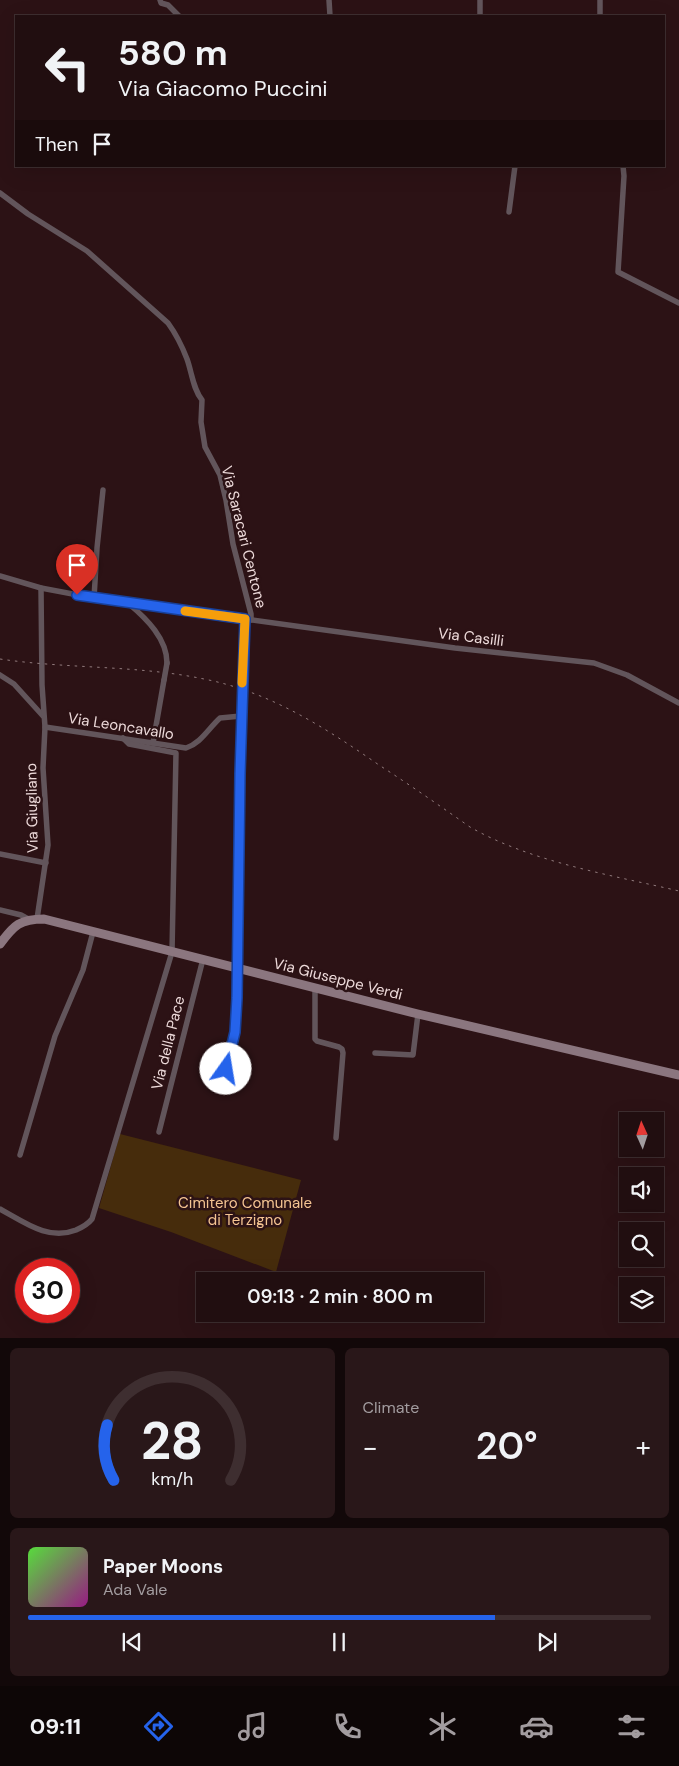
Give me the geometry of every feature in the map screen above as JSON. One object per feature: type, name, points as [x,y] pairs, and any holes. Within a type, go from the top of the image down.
[{"type":"street","points":[[160,0],[161,3],[168,5],[178,15]]},
{"type":"street","points":[[329,0],[330,15]]},
{"type":"street","points":[[480,0],[480,15]]},
{"type":"street","points":[[600,0],[600,15]]},
{"type":"street","points":[[509,212],[515,167]]},
{"type":"street","points":[[623,167],[618,272],[679,302]]},
{"type":"street","name":"Via Saracari Centone","points":[[0,193],[28,214],[87,251],[168,323],[187,358],[197,394],[202,400],[201,422],[205,447],[220,475],[233,544],[251,614],[248,620],[241,716],[236,1022],[222,1088]]},
{"type":"street","points":[[94,598],[103,490]]},
{"type":"street","name":"Via Casilli","points":[[0,576],[41,588],[94,598],[455,648],[594,664],[627,675],[679,703]]},
{"type":"street","name":"Via Giugliano","points":[[34,919],[48,845],[43,768],[45,726],[43,716],[41,588]]},
{"type":"street","points":[[128,603],[160,637],[166,647],[167,663],[153,743]]},
{"type":"street","points":[[0,676],[14,684],[43,716]]},
{"type":"street","name":"Via Leoncavallo","points":[[45,726],[186,748],[194,746],[220,718],[241,716]]},
{"type":"street","points":[[0,1209],[45,1233],[59,1234],[89,1224],[172,952],[176,753],[129,744],[123,738]]},
{"type":"street","points":[[0,854],[46,863]]},
{"type":"street","points":[[0,910],[34,919]]},
{"type":"street","points":[[0,944],[11,928],[24,921],[34,919]]},
{"type":"street","name":"Via Giuseppe Verdi","points":[[34,919],[44,919],[418,1014],[679,1075]]},
{"type":"street","points":[[20,1154],[55,1036],[83,970],[93,932]]},
{"type":"street","name":"Via della Pace","points":[[159,1132],[202,959]]},
{"type":"street","points":[[315,987],[315,1039],[339,1047],[343,1053],[336,1138]]},
{"type":"street","points":[[375,1052],[413,1055],[418,1014]]},
{"type":"green space","name":"Cimitero Comunale di Terzigno","points":[[120,1134],[301,1180],[276,1272],[171,1232],[99,1208]]},
{"type":"railway","points":[[0,659],[153,671],[228,685],[274,702],[317,725],[470,827],[494,839],[519,850],[572,866],[679,891]]},
{"type":"slow traffic","points":[[185,611],[245,619],[242,683]]},
{"type":"route","points":[[77,595],[245,619],[240,774],[236,1022],[226,1069]]}]
